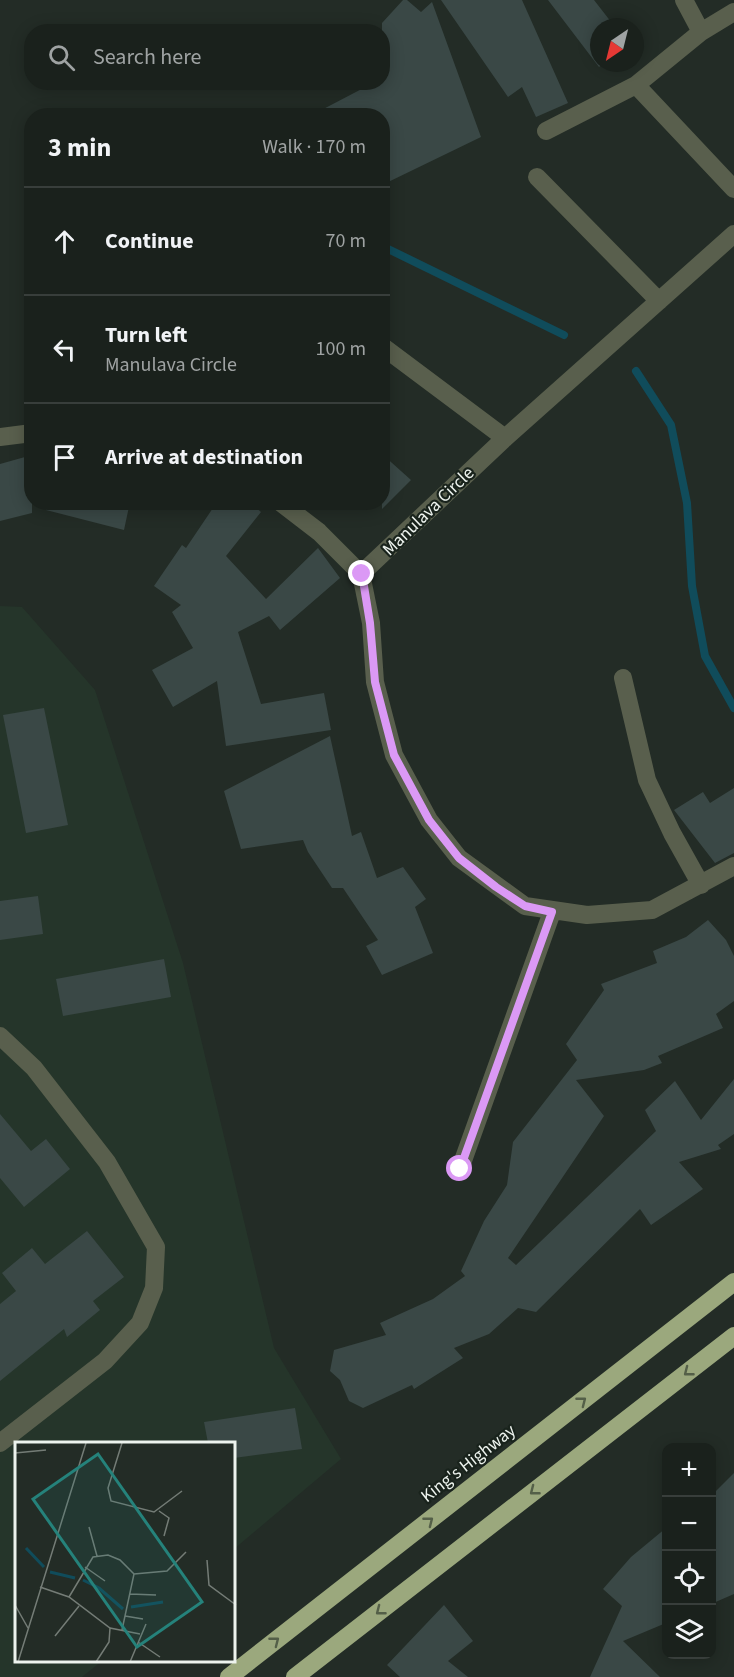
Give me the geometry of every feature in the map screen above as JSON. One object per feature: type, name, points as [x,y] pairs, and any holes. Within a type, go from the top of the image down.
[{"type":"highway","name":"King's Highway","points":[[229,1677],[734,1282]]},
{"type":"highway","points":[[295,1677],[734,1336]]},
{"type":"street","points":[[684,0],[701,32]]},
{"type":"street","points":[[546,131],[636,85],[701,32],[734,12]]},
{"type":"street","points":[[636,85],[734,189]]},
{"type":"street","points":[[537,177],[659,301]]},
{"type":"street","name":"Manulava Circle","points":[[362,574],[505,438],[734,234]]},
{"type":"street","points":[[390,352],[505,438]]},
{"type":"street","points":[[0,437],[24,434]]},
{"type":"street","points":[[290,510],[319,532],[362,574],[370,623],[375,682],[394,755],[429,820],[459,858],[525,906],[552,912],[587,915],[652,910],[734,866]]},
{"type":"street","points":[[623,678],[646,780],[701,885]]},
{"type":"street","points":[[460,1169],[552,912]]},
{"type":"street","points":[[0,1036],[34,1068],[107,1162],[156,1247],[153,1288],[140,1323],[105,1361],[0,1443]]},
{"type":"shaded area","points":[[0,606],[22,607],[95,690],[183,963],[274,1348],[341,1459],[236,1547],[236,1442],[15,1442],[15,1662],[101,1662],[82,1677],[0,1677]]},
{"type":"building","points":[[403,0],[407,0],[421,12],[432,2],[481,137],[390,181],[390,108],[325,108],[360,90],[390,90],[390,24],[382,23]]},
{"type":"building","points":[[441,0],[522,0],[568,103],[536,117],[522,87],[508,97]]},
{"type":"building","points":[[548,0],[594,0],[608,18],[590,18],[590,55]]},
{"type":"building","points":[[24,457],[24,510],[32,510],[32,513],[0,521],[0,464]]},
{"type":"building","points":[[390,461],[411,480],[390,501]]},
{"type":"building","points":[[46,510],[128,510],[124,530]]},
{"type":"building","points":[[212,510],[259,510],[261,512],[226,556],[266,599],[318,548],[340,578],[280,630],[269,616],[238,632],[261,704],[324,693],[331,730],[226,746],[217,681],[173,707],[152,670],[193,648],[172,612],[181,605],[154,586],[182,545],[186,548]]},
{"type":"building","points":[[44,708],[68,825],[26,833],[3,715]]},
{"type":"building","points":[[330,736],[352,836],[361,832],[377,878],[403,867],[426,899],[415,907],[433,953],[382,975],[366,946],[378,940],[343,888],[332,888],[308,852],[303,840],[241,849],[224,791]]},
{"type":"building","points":[[734,788],[734,853],[715,863],[674,810],[703,792],[710,803]]},
{"type":"building","points":[[38,896],[43,934],[0,940],[0,901]]},
{"type":"building","points":[[708,920],[726,940],[734,956],[734,1001],[716,1014],[723,1028],[658,1056],[662,1063],[644,1070],[576,1080],[604,1116],[508,1258],[516,1265],[656,1131],[645,1110],[675,1081],[701,1120],[734,1079],[734,1134],[718,1145],[721,1149],[679,1162],[703,1189],[651,1225],[640,1209],[536,1312],[518,1308],[489,1334],[454,1348],[463,1358],[414,1389],[412,1385],[363,1408],[349,1401],[340,1380],[330,1371],[334,1350],[386,1335],[380,1323],[433,1299],[465,1276],[461,1271],[484,1221],[507,1185],[513,1142],[577,1060],[566,1044],[604,990],[601,984],[657,963],[653,951],[686,937]]},
{"type":"building","points":[[164,959],[171,997],[63,1016],[56,979]]},
{"type":"building","points":[[0,1114],[31,1151],[46,1139],[70,1169],[24,1207],[0,1178]]},
{"type":"building","points":[[87,1231],[124,1277],[93,1301],[100,1310],[67,1337],[64,1329],[0,1381],[0,1304],[16,1291],[2,1273],[32,1248],[45,1264]]},
{"type":"building","points":[[295,1408],[302,1449],[236,1458],[236,1442],[208,1442],[204,1422]]},
{"type":"building","points":[[734,1473],[734,1594],[716,1602],[716,1497],[716,1491]]},
{"type":"building","points":[[662,1531],[662,1625],[623,1641],[660,1677],[590,1677],[622,1606],[603,1589],[631,1557]]},
{"type":"building","points":[[444,1605],[473,1641],[448,1661],[468,1677],[400,1677],[387,1665]]},
{"type":"waterway","points":[[390,250],[564,335]]},
{"type":"waterway","points":[[636,371],[671,425],[687,503],[692,586],[705,656],[734,708]]},
{"type":"route","points":[[362,574],[370,623],[375,682],[394,755],[429,820],[459,858],[496,887],[525,906],[552,912],[460,1169]]}]
